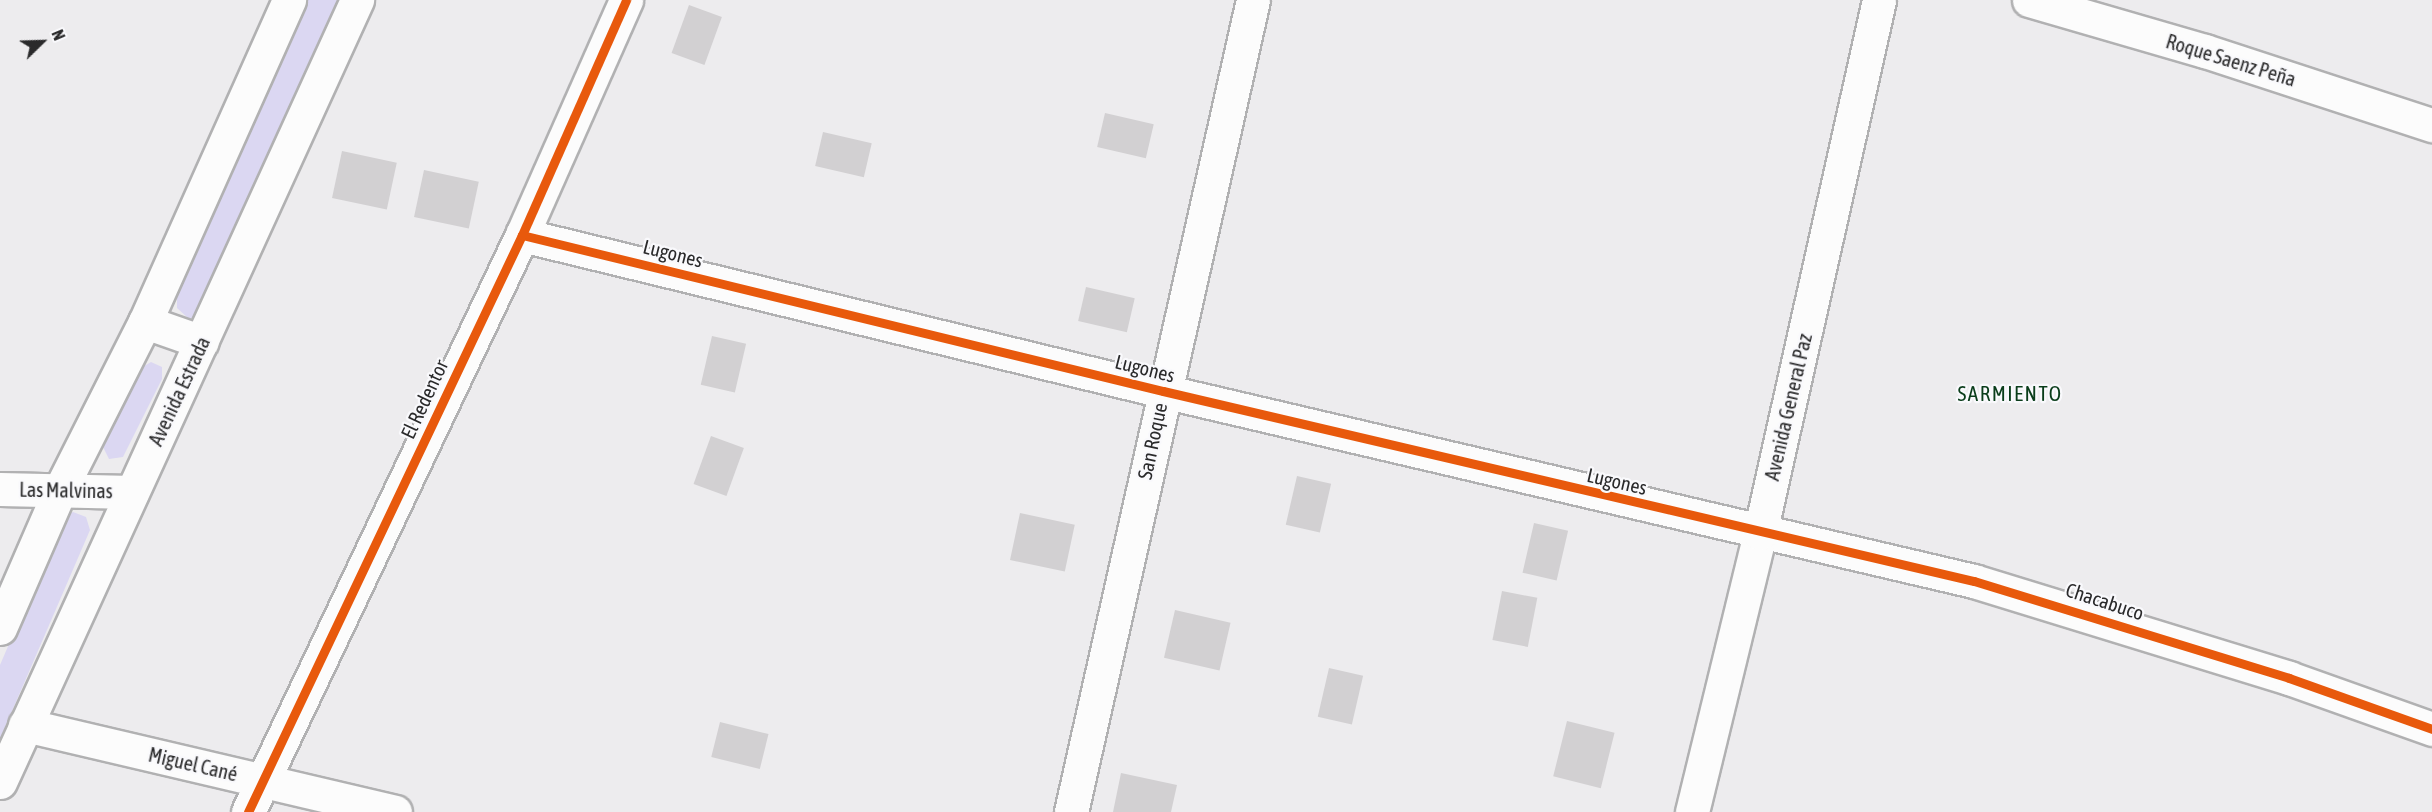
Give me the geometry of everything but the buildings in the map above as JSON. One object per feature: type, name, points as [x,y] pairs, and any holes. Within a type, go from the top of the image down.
[{"type":"street","points":[[0,628],[60,490],[145,322],[289,0]]},
{"type":"street","name":"Avenida Estrada","points":[[0,783],[357,0]]},
{"type":"street","name":"El Redentor","points":[[248,812],[522,235],[626,0]]},
{"type":"street","name":"San Roque","points":[[1071,812],[1163,391],[1253,0]]},
{"type":"street","name":"Avenida General Paz","points":[[1692,812],[1760,533],[1879,0]]},
{"type":"street","name":"Roque Saenz Peña","points":[[2030,0],[2205,51],[2432,125]]},
{"type":"street","name":"Lugones","points":[[522,235],[1760,533]]},
{"type":"street","points":[[145,322],[202,342]]},
{"type":"street","name":"Las Malvinas","points":[[0,489],[132,492]]},
{"type":"street","name":"Chacabuco","points":[[1760,533],[2057,604],[2432,729]]},
{"type":"street","name":"Miguel Cané","points":[[25,725],[395,812]]},
{"type":"shaded area","points":[[306,0],[340,0],[194,318],[188,318],[177,308],[177,297]]},
{"type":"shaded area","points":[[151,362],[162,367],[162,379],[123,457],[109,459],[103,447],[141,368]]},
{"type":"shaded area","points":[[73,512],[86,517],[90,530],[0,739],[0,665],[64,516]]},
{"type":"cycle path","points":[[248,812],[522,235],[626,0]]},
{"type":"cycle path","points":[[522,235],[1163,391],[1974,581],[2289,678],[2432,729]]},
{"type":"district","name":"SARMIENTO","points":[[2010,393]]}]
